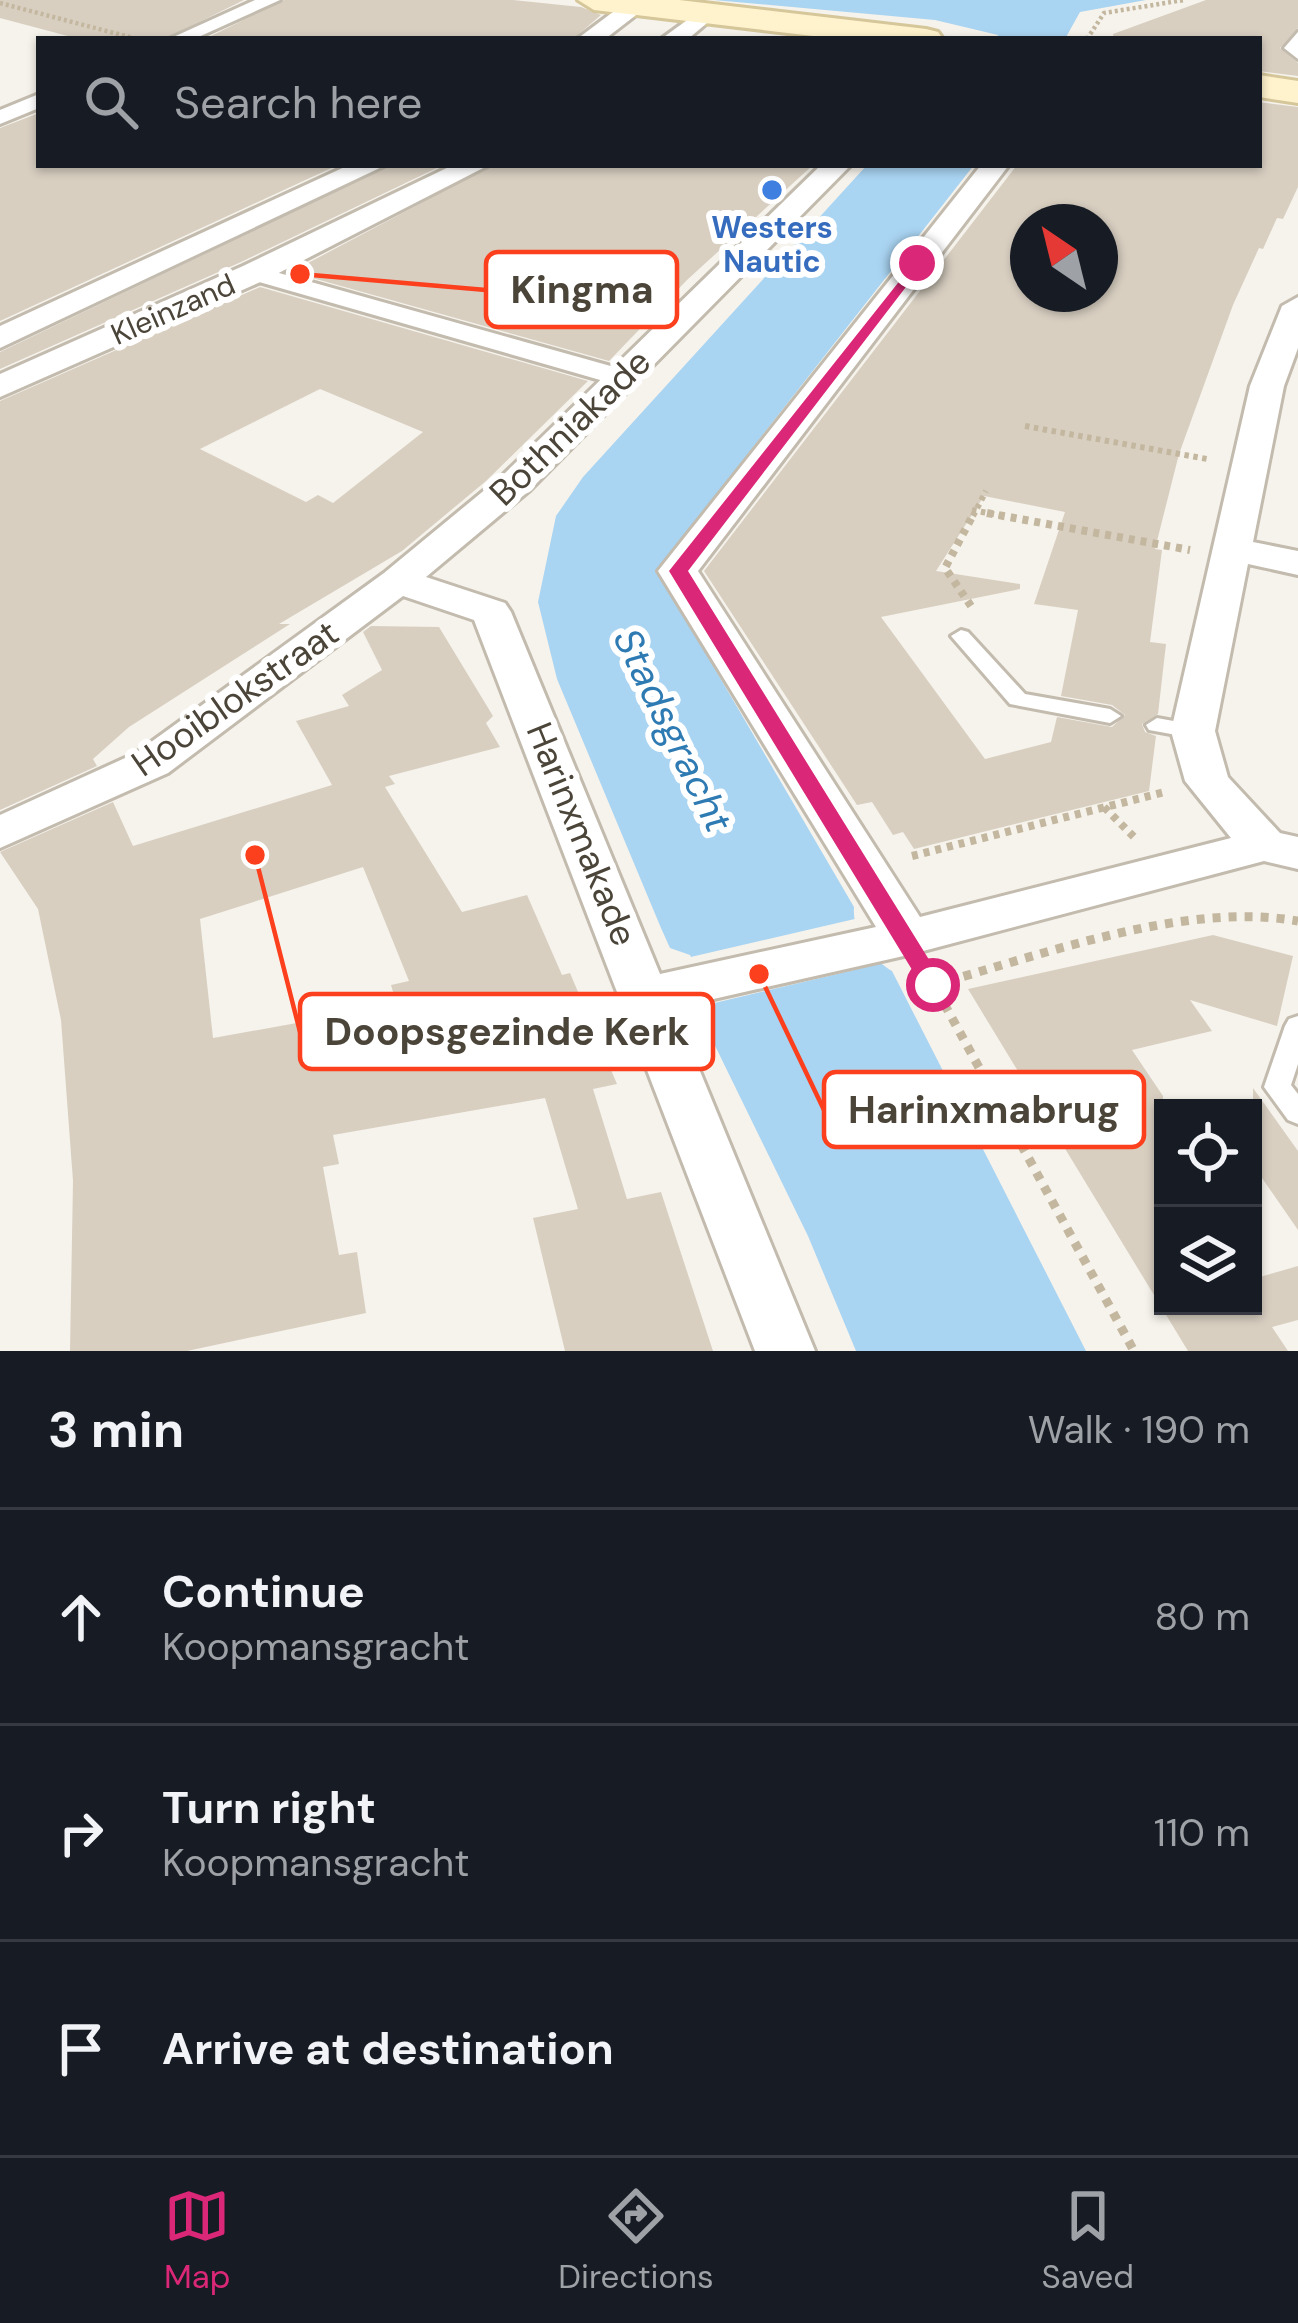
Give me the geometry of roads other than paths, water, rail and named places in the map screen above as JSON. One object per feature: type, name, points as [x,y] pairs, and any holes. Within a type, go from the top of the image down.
[{"type":"main road","points":[[593,0],[901,36]]},
{"type":"main road","points":[[1262,86],[1298,92]]},
{"type":"street","points":[[185,36],[271,0]]},
{"type":"street","points":[[594,36],[648,6]]},
{"type":"street","points":[[676,36],[702,12]]},
{"type":"street","points":[[0,118],[36,101]]},
{"type":"street","name":"Kleinzand","points":[[0,338],[366,168]]},
{"type":"street","name":"Kleinzand","points":[[0,387],[254,273],[469,168]]},
{"type":"street","name":"Bothniakade","points":[[398,581],[518,482],[834,168]]},
{"type":"street","points":[[892,940],[864,868],[678,571],[993,168]]},
{"type":"street","points":[[254,273],[623,378]]},
{"type":"street","points":[[1281,849],[1207,781],[1175,728],[1250,467],[1282,390],[1298,306]]},
{"type":"street","points":[[1228,553],[1298,563]]},
{"type":"street","name":"Hooiblokstraat","points":[[0,833],[152,763],[398,581]]},
{"type":"street","name":"Harinxmakade","points":[[398,581],[491,612],[668,991],[785,1351]]},
{"type":"street","points":[[668,991],[1281,849]]},
{"type":"lane","points":[[1298,36],[1290,48],[1298,55]]},
{"type":"lane","points":[[961,636],[1018,699],[1110,716]]},
{"type":"lane","points":[[1298,1026],[1277,1087],[1298,1114]]},
{"type":"water","points":[[714,0],[1146,0],[1080,12],[1067,36],[998,36],[935,20]]},
{"type":"water","name":"Stadsgracht","points":[[864,168],[972,168],[657,570],[854,907],[864,944],[892,971],[1086,1351],[856,1351],[808,1236],[702,1019],[713,1005],[690,955],[670,948],[557,679],[538,602],[556,516],[583,477]]},
{"type":"place","name":"Westers Nautic","points":[[772,190]]},
{"type":"place","name":"Kingma","points":[[300,274]]},
{"type":"place","name":"Doopsgezinde Kerk","points":[[255,855]]},
{"type":"place","name":"Harinxmabrug","points":[[759,974]]}]
